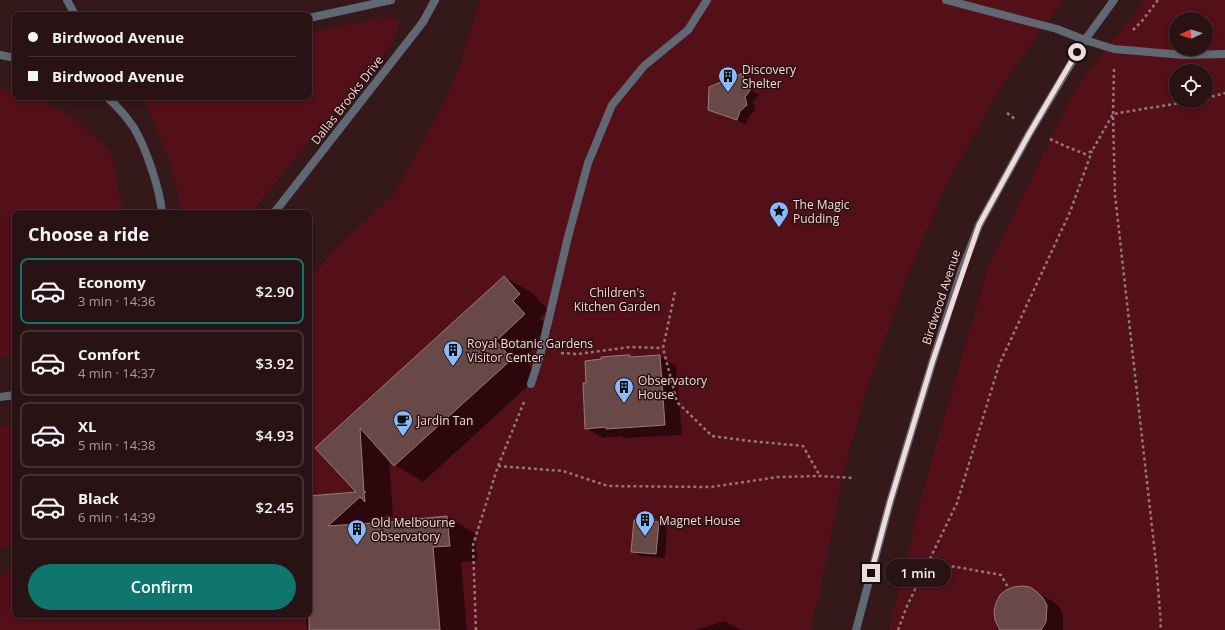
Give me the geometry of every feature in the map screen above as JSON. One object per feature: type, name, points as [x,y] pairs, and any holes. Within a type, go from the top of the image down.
[{"type":"street","points":[[67,0],[73,12]]},
{"type":"street","points":[[312,17],[391,0]]},
{"type":"street","name":"Dallas Brooks Drive","points":[[276,210],[423,22],[435,0]]},
{"type":"street","points":[[531,384],[542,352],[568,237],[588,163],[612,106],[644,66],[688,30],[707,0]]},
{"type":"street","points":[[946,0],[1057,29],[1085,40],[1114,48],[1184,55],[1225,54]]},
{"type":"street","name":"Birdwood Avenue","points":[[856,630],[890,502],[933,360],[979,225],[1029,134],[1085,40],[1114,0]]},
{"type":"street","points":[[0,55],[12,57]]},
{"type":"street","points":[[111,100],[128,119]]},
{"type":"street","points":[[118,100],[141,143],[155,179],[162,204],[162,210]]},
{"type":"street","points":[[0,397],[12,395]]},
{"type":"path","points":[[1158,0],[1142,21],[1114,48],[1113,114],[1115,195],[1156,564],[1161,624],[1160,630]]},
{"type":"path","points":[[1213,96],[1225,93]]},
{"type":"path","points":[[1113,114],[1169,105]]},
{"type":"path","points":[[1007,113],[1017,121]]},
{"type":"path","points":[[898,630],[907,606],[957,503],[999,365],[1070,212],[1092,151],[1113,114]]},
{"type":"path","points":[[1044,135],[1085,154],[1092,151]]},
{"type":"path","points":[[675,292],[662,348],[677,402],[712,436],[803,446],[820,476]]},
{"type":"path","points":[[542,352],[578,354],[630,347],[662,348]]},
{"type":"path","points":[[476,630],[473,545],[498,466],[531,384]]},
{"type":"path","points":[[498,466],[563,471],[608,486],[711,487],[778,476],[854,478]]},
{"type":"path","points":[[928,562],[1001,575],[1009,589]]},
{"type":"green space","name":"Children's Kitchen Garden","points":[[480,0],[1063,0],[999,90],[944,190],[908,274],[868,387],[844,470],[818,599],[810,630],[0,630],[0,578],[12,568],[12,618],[312,618],[312,277],[330,254],[395,192],[444,103],[460,65]]},
{"type":"green space","points":[[1145,0],[1225,0],[1225,630],[889,630],[924,487],[988,267],[1076,87]]},
{"type":"green space","points":[[388,16],[399,19],[398,28],[390,48],[317,132],[253,210],[181,210],[171,168],[145,100],[312,100],[312,32]]},
{"type":"green space","points":[[0,88],[12,91],[12,100],[36,100],[69,114],[111,152],[122,210],[12,210],[12,355],[0,358]]},
{"type":"green space","points":[[12,425],[12,546],[0,547],[0,427]]},
{"type":"building","name":"Discovery Shelter","points":[[743,73],[744,84],[751,89],[745,97],[747,105],[740,111],[737,120],[708,110],[709,87]]},
{"type":"building","points":[[504,276],[520,294],[513,301],[525,314],[496,341],[512,359],[394,466],[360,428],[364,492],[366,492],[364,493],[365,502],[360,497],[328,526],[416,520],[447,516],[450,546],[433,547],[440,630],[309,630],[309,618],[312,618],[312,496],[356,492],[315,448]]},
{"type":"building","name":"Observatory House","points":[[630,355],[630,357],[660,355],[665,425],[585,429],[583,383],[586,383],[585,361],[601,359],[601,357]]},
{"type":"building","name":"Magnet House","points":[[634,520],[659,522],[656,554],[631,552]]},
{"type":"building","points":[[1013,587],[1030,587],[1043,598],[1047,605],[1046,622],[1041,630],[1000,630],[995,620],[994,611],[1000,595]]},
{"type":"place","name":"Discovery Shelter","points":[[728,93]]},
{"type":"place","name":"The Magic Pudding","points":[[779,228]]},
{"type":"place","name":"Royal Botanic Gardens Visitor Center","points":[[453,367]]},
{"type":"place","name":"Observatory House","points":[[624,404]]},
{"type":"place","name":"Jardin Tan","points":[[403,437]]},
{"type":"place","name":"Magnet House","points":[[645,537]]},
{"type":"place","name":"Old Melbourne Observatory","points":[[357,546]]},
{"type":"route","points":[[871,573],[890,502],[933,360],[979,225],[1029,134],[1077,52]]}]
